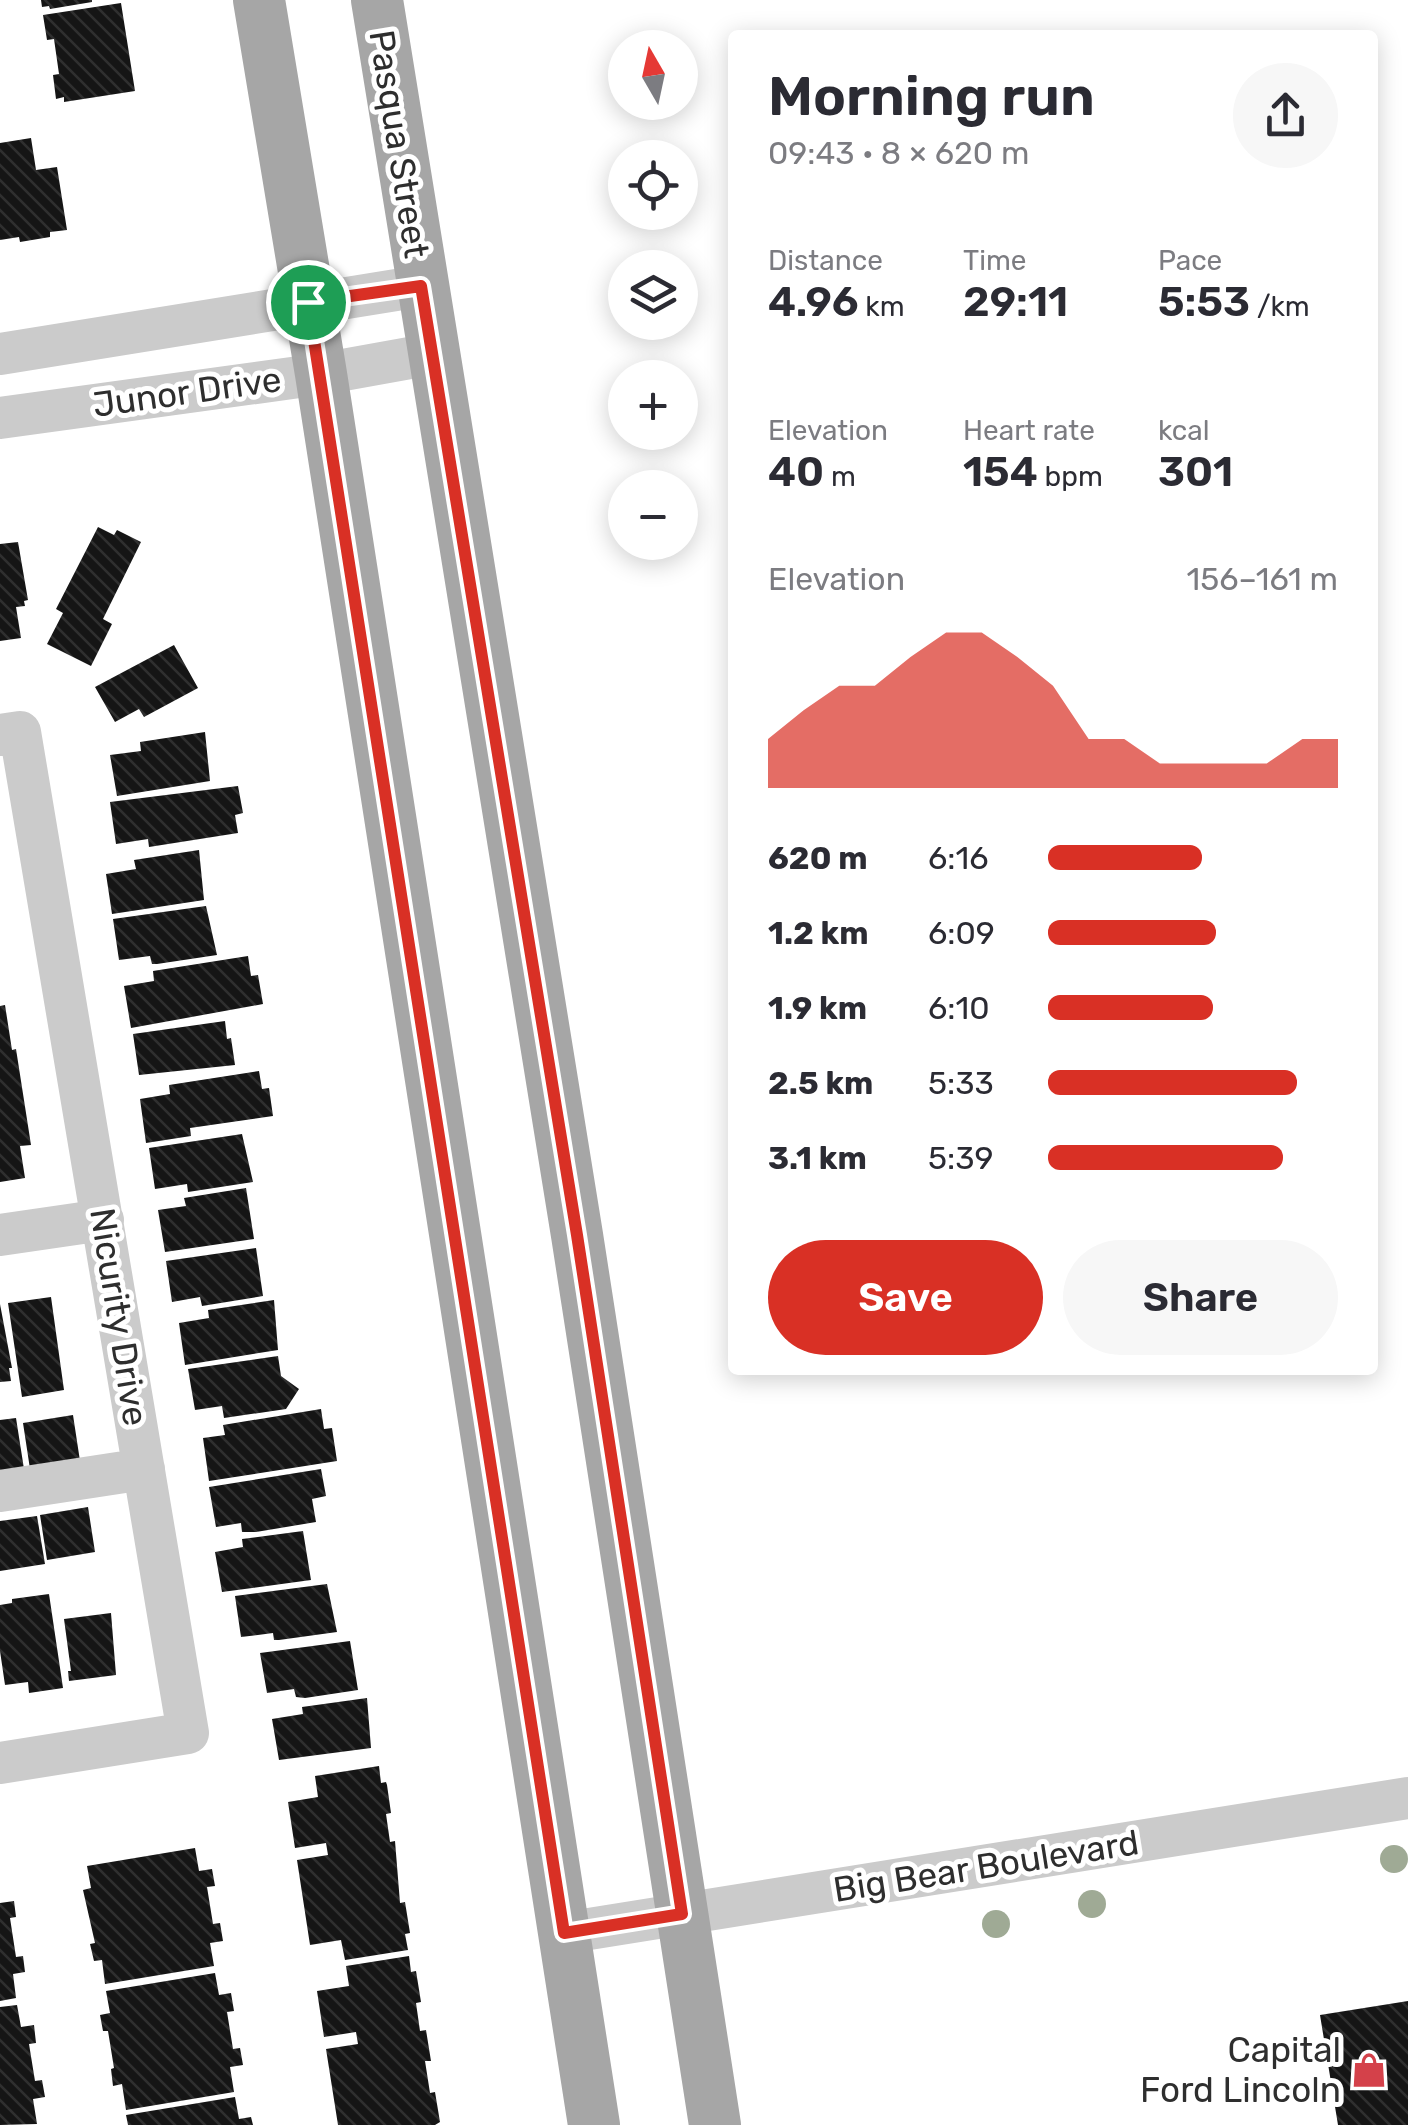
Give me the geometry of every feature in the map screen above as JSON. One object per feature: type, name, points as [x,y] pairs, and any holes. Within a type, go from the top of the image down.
[{"type":"main road","points":[[259,0],[321,374],[594,2125]]},
{"type":"main road","name":"Pasqua Street","points":[[377,0],[577,1235],[715,2125]]},
{"type":"street","name":"Junor Drive","points":[[0,354],[421,286]]},
{"type":"street","name":"Junor Drive","points":[[0,418],[321,374],[432,354]]},
{"type":"street","name":"Nicurity Drive","points":[[0,735],[20,732],[188,1733],[0,1764]]},
{"type":"street","points":[[0,1235],[104,1220]]},
{"type":"street","points":[[0,1491],[144,1469]]},
{"type":"street","name":"Big Bear Boulevard","points":[[564,1933],[1408,1798]]},
{"type":"building","points":[[41,0],[92,2],[50,9],[42,7]]},
{"type":"building","points":[[121,3],[135,91],[64,102],[64,97],[56,99],[53,75],[59,74],[54,39],[47,40],[43,15]]},
{"type":"building","points":[[31,138],[36,170],[57,167],[67,230],[20,242],[19,237],[0,240],[0,143]]},
{"type":"building","points":[[98,527],[114,535],[117,530],[141,542],[103,619],[112,624],[91,666],[47,644],[63,613],[56,609]]},
{"type":"building","points":[[18,542],[28,600],[24,601],[25,606],[16,607],[21,638],[0,641],[0,544]]},
{"type":"building","points":[[174,645],[198,688],[144,717],[139,709],[115,722],[95,687]]},
{"type":"building","points":[[205,732],[210,781],[117,796],[110,755],[141,751],[140,742]]},
{"type":"building","points":[[238,786],[243,813],[235,815],[238,833],[149,847],[148,839],[116,844],[110,802]]},
{"type":"building","points":[[199,850],[204,900],[112,914],[106,874],[136,869],[134,860]]},
{"type":"building","points":[[206,906],[217,955],[157,964],[152,964],[150,956],[119,960],[113,919]]},
{"type":"building","points":[[248,956],[251,976],[258,975],[263,1004],[131,1028],[124,986],[154,981],[153,971]]},
{"type":"building","points":[[5,1005],[31,1145],[20,1146],[25,1178],[0,1182],[0,1006]]},
{"type":"building","points":[[225,1021],[235,1065],[139,1075],[133,1034]]},
{"type":"building","points":[[259,1071],[262,1089],[269,1088],[273,1116],[190,1128],[191,1136],[146,1143],[140,1099],[170,1094],[169,1085]]},
{"type":"building","points":[[242,1134],[253,1182],[188,1192],[187,1184],[155,1189],[149,1148]]},
{"type":"building","points":[[246,1188],[254,1239],[165,1252],[158,1210],[186,1206],[184,1198]]},
{"type":"building","points":[[256,1248],[263,1296],[202,1306],[200,1297],[172,1302],[166,1261]]},
{"type":"building","points":[[51,1297],[64,1390],[22,1397],[8,1303]]},
{"type":"building","points":[[274,1300],[278,1350],[185,1365],[179,1323],[209,1318],[208,1310]]},
{"type":"building","points":[[0,1304],[12,1368],[11,1381],[0,1382]]},
{"type":"building","points":[[278,1356],[281,1376],[299,1389],[286,1409],[224,1418],[222,1406],[195,1410],[188,1369]]},
{"type":"building","points":[[321,1409],[324,1429],[332,1428],[337,1461],[209,1481],[203,1438],[225,1435],[223,1425]]},
{"type":"building","points":[[73,1415],[80,1461],[30,1469],[23,1423]]},
{"type":"building","points":[[16,1418],[24,1469],[0,1473],[0,1420]]},
{"type":"building","points":[[321,1469],[326,1496],[312,1499],[316,1522],[256,1532],[242,1532],[241,1523],[216,1527],[209,1487]]},
{"type":"building","points":[[88,1507],[95,1552],[47,1560],[40,1515]]},
{"type":"building","points":[[37,1516],[45,1564],[0,1571],[0,1521]]},
{"type":"building","points":[[303,1531],[311,1580],[222,1592],[215,1552],[243,1547],[242,1539]]},
{"type":"building","points":[[327,1584],[337,1632],[279,1640],[274,1640],[273,1633],[241,1637],[235,1596]]},
{"type":"building","points":[[49,1594],[63,1688],[29,1693],[28,1682],[5,1685],[0,1605],[12,1603],[12,1599]]},
{"type":"building","points":[[111,1613],[116,1675],[69,1681],[64,1619]]},
{"type":"building","points":[[350,1641],[358,1690],[305,1698],[296,1697],[294,1689],[267,1693],[260,1653]]},
{"type":"building","points":[[367,1698],[371,1748],[279,1760],[272,1719],[303,1714],[302,1707]]},
{"type":"building","points":[[379,1766],[381,1783],[387,1785],[391,1813],[386,1814],[390,1842],[395,1841],[400,1903],[405,1902],[410,1933],[405,1934],[408,1950],[345,1960],[341,1940],[310,1945],[297,1860],[328,1855],[326,1843],[295,1848],[288,1802],[318,1797],[315,1776]]},
{"type":"building","points":[[195,1848],[199,1871],[212,1869],[215,1886],[207,1887],[213,1924],[220,1923],[223,1941],[210,1943],[214,1966],[105,1984],[102,1960],[94,1961],[90,1944],[95,1943],[83,1890],[91,1888],[87,1866]]},
{"type":"building","points":[[14,1901],[16,1917],[10,1918],[16,1957],[23,1956],[25,1972],[13,1974],[16,1998],[0,2001],[0,1903]]},
{"type":"building","points":[[409,1956],[421,2002],[416,2003],[420,2031],[426,2030],[431,2061],[425,2061],[430,2093],[435,2092],[440,2122],[338,2125],[326,2049],[358,2044],[356,2032],[324,2037],[317,1991],[349,1986],[346,1966]]},
{"type":"building","points":[[215,1973],[219,1995],[231,1993],[234,2011],[227,2012],[233,2049],[240,2048],[243,2065],[230,2067],[234,2092],[126,2110],[122,2084],[113,2086],[108,2031],[103,2031],[100,2015],[110,2013],[106,1991]]},
{"type":"building","name":"Capital Ford Lincoln","points":[[1408,2001],[1408,2125],[1338,2125],[1320,2015]]},
{"type":"building","points":[[17,2005],[21,2027],[34,2025],[36,2043],[29,2044],[35,2081],[42,2080],[45,2097],[33,2099],[37,2124],[0,2125],[0,2007]]},
{"type":"building","points":[[235,2097],[239,2119],[251,2117],[253,2125],[128,2125],[126,2115]]},
{"type":"place","name":"Capital Ford Lincoln","points":[[1369,2070]]},
{"type":"route","points":[[421,286],[577,1235],[682,1914],[564,1933],[308,302],[421,286]]}]
